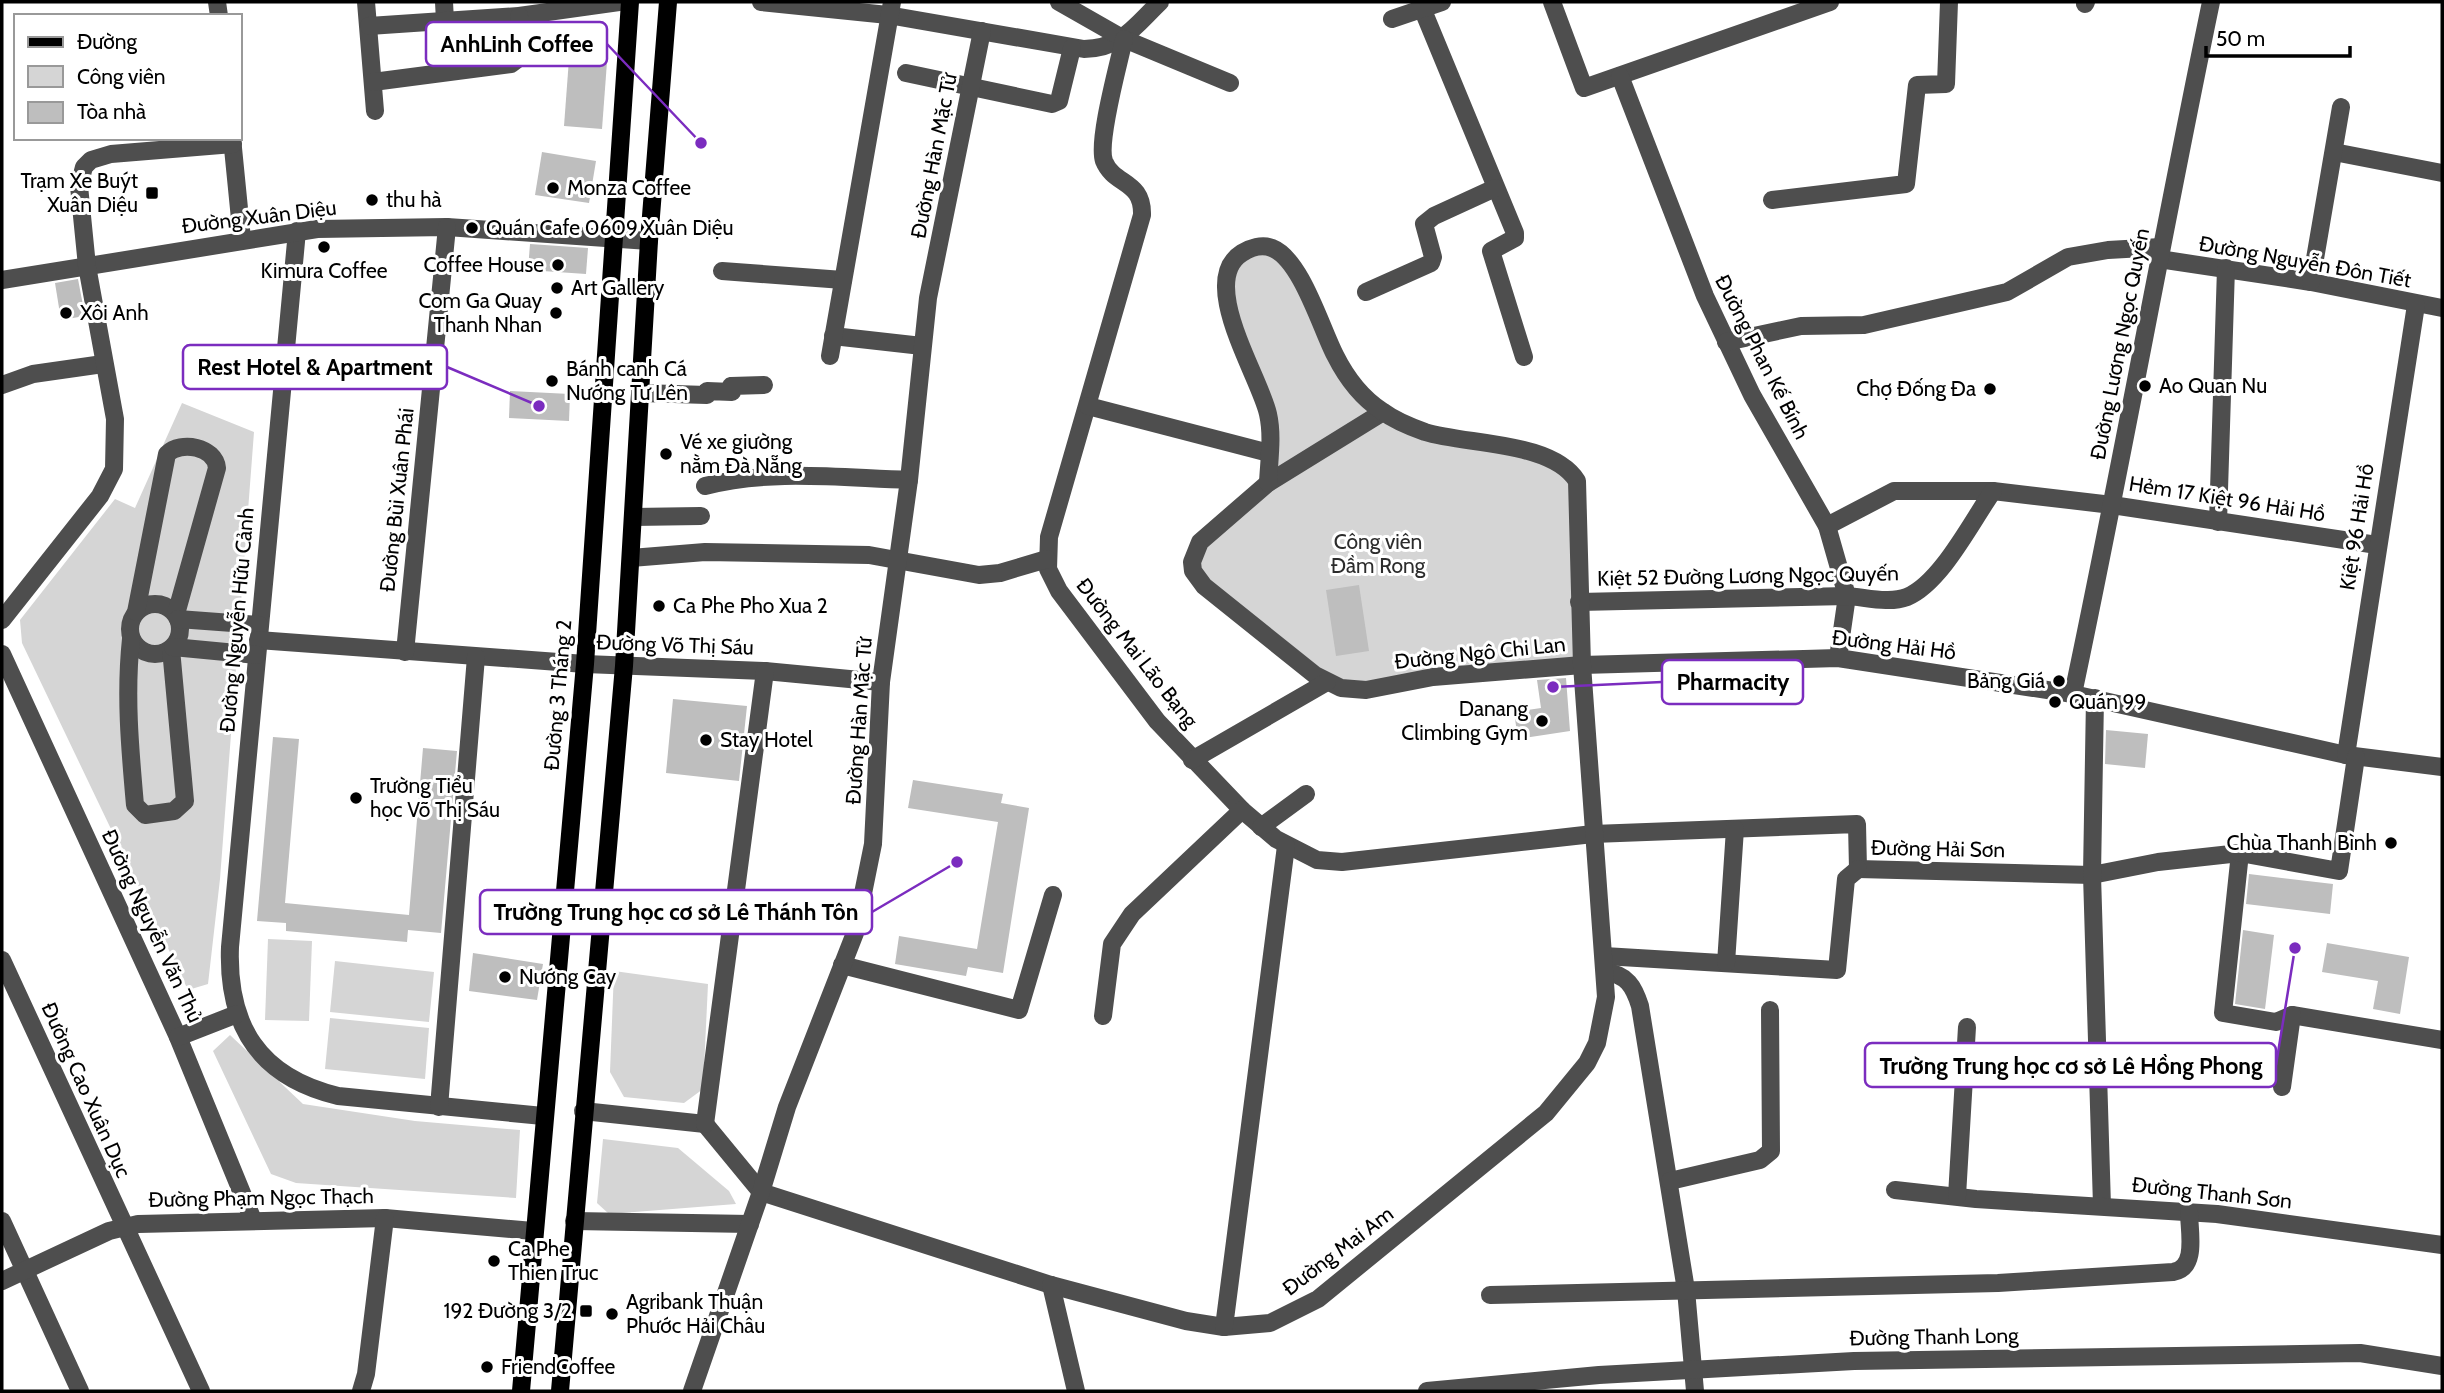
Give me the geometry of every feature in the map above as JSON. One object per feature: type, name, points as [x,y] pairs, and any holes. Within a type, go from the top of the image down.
[{"type":"main road","name":"Đường 3 Tháng 2","points":[[521,1391],[542,1116],[585,664],[612,238],[631,2]]},
{"type":"main road","points":[[560,1391],[624,666],[649,241],[668,2]]},
{"type":"street","points":[[366,2],[375,111]]},
{"type":"street","points":[[444,2],[445,21]]},
{"type":"street","points":[[369,26],[519,16],[619,2]]},
{"type":"street","points":[[761,2],[890,8],[982,31],[1072,48],[1096,49],[1124,39],[1160,2]]},
{"type":"street","points":[[1059,2],[1124,39],[1230,83]]},
{"type":"street","points":[[1392,19],[1442,2]]},
{"type":"street","points":[[1552,2],[1584,88],[1830,2]]},
{"type":"street","points":[[1772,200],[1906,184],[1917,85],[1946,84],[1949,2]]},
{"type":"street","name":"Đường Lương Ngọc Quyến","points":[[2073,694],[2128,433],[2160,253],[2211,2]]},
{"type":"street","points":[[830,356],[890,8]]},
{"type":"street","points":[[1422,8],[1516,236],[1492,248],[1491,253],[1524,357]]},
{"type":"street","points":[[373,82],[511,64],[523,55],[519,16]]},
{"type":"street","name":"Đường Hàn Mặc Tử","points":[[692,1391],[761,1192],[787,1107],[855,933],[873,844],[881,682],[909,480],[928,298],[982,31]]},
{"type":"street","points":[[631,558],[681,553],[797,552],[898,558],[979,575],[1000,573],[1047,559],[1049,537],[1142,215],[1142,206],[1136,190],[1110,171],[1102,151],[1124,39]]},
{"type":"street","points":[[906,73],[1052,104],[1059,101],[1072,48]]},
{"type":"street","name":"Đường Phan Kế Bính","points":[[1620,76],[1687,256],[1726,342],[1752,394],[1827,526],[1847,596],[1838,659]]},
{"type":"street","points":[[2311,282],[2342,107]]},
{"type":"street","points":[[2,620],[109,482],[117,439],[87,266],[79,186],[84,167],[91,160],[111,154],[233,141],[242,239]]},
{"type":"street","points":[[2334,152],[2442,173]]},
{"type":"street","points":[[1366,292],[1431,263],[1433,257],[1424,224],[1434,216],[1495,188]]},
{"type":"street","name":"Đường Xuân Diệu","points":[[2,280],[297,231],[447,227],[649,241]]},
{"type":"street","name":"Đường Bùi Xuân Phái","points":[[405,652],[447,227]]},
{"type":"street","name":"Đường Nguyễn Hữu Cảnh","points":[[297,231],[230,947],[229,978],[237,1014],[252,1044],[280,1070],[300,1083],[338,1096],[542,1116]]},
{"type":"street","name":"Đường Ngô Chi Lan","points":[[1268,483],[1269,418],[1228,308],[1225,286],[1232,261],[1255,247],[1274,249],[1287,258],[1336,358],[1352,383],[1383,412],[1425,432],[1542,456],[1572,473],[1579,490],[1582,665],[1433,677],[1366,690],[1341,688],[1327,682],[1204,586],[1193,571],[1194,552],[1200,542],[1268,483],[1383,412]]},
{"type":"street","name":"Đường Nguyễn Đôn Tiết","points":[[1726,342],[1801,326],[1876,322],[2007,292],[2068,257],[2108,250],[2160,253],[2442,308]]},
{"type":"street","points":[[2218,522],[2226,268]]},
{"type":"street","points":[[722,271],[843,280]]},
{"type":"street","name":"Kiệt 96 Hải Hồ","points":[[2240,853],[2339,871],[2377,545],[2416,305]]},
{"type":"street","points":[[833,336],[922,346]]},
{"type":"street","points":[[2,385],[33,374],[103,364]]},
{"type":"street","points":[[641,393],[707,395],[707,391],[732,392],[731,386],[764,385]]},
{"type":"street","points":[[1088,406],[1269,453]]},
{"type":"street","points":[[184,446],[210,452],[216,459],[216,468],[177,617],[179,638],[172,648],[185,801],[182,808],[174,811],[145,815],[135,805],[128,725],[130,629],[136,612],[167,454],[173,448],[184,446]]},
{"type":"street","points":[[705,486],[732,480],[784,476],[909,480]]},
{"type":"street","name":"Hẻm 17 Kiệt 96 Hải Hồ","points":[[1827,526],[1894,491],[1993,491],[2112,505],[2377,545]]},
{"type":"street","name":"Kiệt 52 Đường Lương Ngọc Quyến","points":[[1579,602],[1847,596],[1891,600],[1913,592],[1946,561],[1993,491]]},
{"type":"street","points":[[634,517],[701,516]]},
{"type":"street","name":"Đường Mai Lão Bạng","points":[[1047,559],[1052,578],[1072,612],[1157,721],[1242,810],[1286,846],[1317,860],[1342,862],[1593,834]]},
{"type":"street","points":[[136,612],[152,604],[169,608],[177,617],[258,640]]},
{"type":"street","points":[[131,639],[144,652],[163,653],[172,648],[258,640]]},
{"type":"street","name":"Đường Võ Thị Sáu","points":[[258,640],[585,664],[765,671],[881,682]]},
{"type":"street","name":"Đường Nguyễn Văn Thủ","points":[[2,654],[177,1037],[253,1220]]},
{"type":"street","points":[[439,1107],[477,657]]},
{"type":"street","name":"Đường Hải Hồ","points":[[1582,665],[1838,659],[2073,694],[2351,756],[2442,767]]},
{"type":"street","name":"Đường Mai Am","points":[[761,1192],[1051,1285],[1186,1321],[1224,1327],[1270,1323],[1303,1309],[1546,1113],[1572,1085],[1597,1043],[1604,1019],[1604,964],[1582,665]]},
{"type":"street","points":[[705,1124],[765,671]]},
{"type":"street","points":[[1192,760],[1327,682]]},
{"type":"street","points":[[2095,698],[2092,875],[2102,1206]]},
{"type":"street","points":[[1261,827],[1306,794]]},
{"type":"street","points":[[1103,1016],[1112,944],[1125,924],[1242,810]]},
{"type":"street","name":"Đường Hải Sơn","points":[[1593,834],[1857,824],[1858,869],[2092,875],[2158,862],[2240,853]]},
{"type":"street","points":[[1726,963],[1735,829]]},
{"type":"street","points":[[1224,1327],[1286,846]]},
{"type":"street","points":[[2240,853],[2223,1013],[2276,1022],[2292,1015],[2442,1040]]},
{"type":"street","points":[[1604,964],[1726,963],[1837,970],[1846,879],[1858,869]]},
{"type":"street","points":[[842,965],[1019,1010],[1053,895]]},
{"type":"street","name":"Đường Cao Xuân Dục","points":[[2,960],[201,1391]]},
{"type":"street","points":[[1604,964],[1625,977],[1636,995],[1670,1181],[1686,1290],[1695,1391]]},
{"type":"street","points":[[1670,1181],[1760,1160],[1771,1151],[1770,1010]]},
{"type":"street","points":[[177,1037],[237,1014]]},
{"type":"street","points":[[2282,1087],[2292,1015]]},
{"type":"street","points":[[1957,1196],[1967,1027]]},
{"type":"street","points":[[583,1111],[705,1124],[761,1192]]},
{"type":"street","name":"Đường Thanh Sơn","points":[[1895,1190],[1976,1199],[2189,1212],[2442,1245]]},
{"type":"street","points":[[1490,1295],[1998,1283],[2173,1272],[2183,1270],[2189,1262],[2189,1212]]},
{"type":"street","points":[[574,1217],[750,1224]]},
{"type":"street","points":[[360,1391],[366,1374],[385,1218]]},
{"type":"street","name":"Đường Phạm Ngọc Thạch","points":[[2,1280],[123,1226],[385,1218],[533,1231]]},
{"type":"street","points":[[2,1221],[80,1391]]},
{"type":"street","points":[[1051,1285],[1076,1391]]},
{"type":"street","name":"Đường Thanh Long","points":[[1427,1391],[1598,1375],[1868,1361],[2346,1353],[2442,1366]]},
{"type":"green space","name":"Công viên Đầm Rong","points":[[1274,249],[1352,382],[1383,412],[1542,456],[1579,490],[1582,665],[1366,690],[1327,682],[1193,571],[1194,552],[1268,483],[1264,400],[1228,308],[1232,261]]},
{"type":"green space","points":[[182,403],[254,432],[220,879],[208,984],[188,990],[22,643],[20,620],[115,499],[135,508]]},
{"type":"green space","points":[[268,939],[312,941],[309,1021],[265,1020]]},
{"type":"green space","points":[[335,961],[434,972],[429,1022],[330,1012]]},
{"type":"green space","points":[[614,971],[708,984],[703,1089],[684,1103],[624,1097],[610,1072]]},
{"type":"green space","points":[[330,1018],[429,1028],[425,1079],[325,1069]]},
{"type":"green space","points":[[230,1035],[303,1104],[415,1121],[520,1130],[516,1198],[296,1183],[271,1174],[213,1051]]},
{"type":"green space","points":[[603,1139],[678,1148],[729,1191],[736,1204],[609,1214],[597,1203]]},
{"type":"building","points":[[569,59],[607,62],[602,129],[564,126]]},
{"type":"building","points":[[542,152],[596,161],[589,203],[535,195]]},
{"type":"building","points":[[530,244],[588,248],[586,274],[528,270]]},
{"type":"building","points":[[78,279],[85,316],[61,320],[55,283]]},
{"type":"building","points":[[510,391],[570,394],[569,421],[509,418]]},
{"type":"building","points":[[1359,585],[1369,651],[1336,656],[1326,590]]},
{"type":"building","name":"Danang Climbing Gym","points":[[1566,678],[1570,731],[1518,739],[1514,712],[1541,708],[1537,680]]},
{"type":"building","name":"Stay Hotel","points":[[673,699],[747,706],[739,781],[666,773]]},
{"type":"building","points":[[2106,730],[2148,734],[2145,768],[2105,764]]},
{"type":"building","points":[[273,737],[299,739],[285,903],[409,915],[423,748],[457,751],[441,933],[408,930],[407,942],[286,931],[286,923],[257,921]]},
{"type":"building","points":[[913,780],[1003,794],[1001,803],[1029,808],[1003,973],[968,967],[966,976],[895,964],[899,936],[977,949],[998,822],[908,808]]},
{"type":"building","points":[[2249,874],[2333,884],[2330,914],[2246,904]]},
{"type":"building","points":[[2243,930],[2274,935],[2265,1009],[2235,1004]]},
{"type":"building","points":[[2327,943],[2409,957],[2400,1014],[2373,1009],[2378,981],[2322,972]]},
{"type":"building","name":"Nướng Cay","points":[[473,953],[543,964],[537,1000],[469,991]]},
{"type":"place","name":"AnhLinh Coffee","points":[[701,143]]},
{"type":"place","name":"Monza Coffee","points":[[553,188]]},
{"type":"place","name":"Trạm Xe Buýt Xuân Diệu","points":[[152,193]]},
{"type":"place","name":"thu hà","points":[[372,200]]},
{"type":"place","name":"Quán Cafe 0609 Xuân Diệu","points":[[472,228]]},
{"type":"place","name":"Kimura Coffee","points":[[324,247]]},
{"type":"place","name":"Coffee House","points":[[558,265]]},
{"type":"place","name":"Art Gallery","points":[[557,288]]},
{"type":"place","name":"Xôi Anh","points":[[66,313]]},
{"type":"place","name":"Com Ga Quay Thanh Nhan","points":[[556,313]]},
{"type":"place","name":"Bánh canh Cá Nướng Tư Lên","points":[[552,381]]},
{"type":"place","name":"Ao Quan Nu","points":[[2145,386]]},
{"type":"place","name":"Chợ Đống Đa","points":[[1990,389]]},
{"type":"place","name":"Rest Hotel & Apartment","points":[[539,406]]},
{"type":"place","name":"Vé xe giường nằm Đà Nẵng","points":[[666,454]]},
{"type":"place","name":"Ca Phe Pho Xua 2","points":[[659,606]]},
{"type":"place","name":"Bảng Giá","points":[[2059,681]]},
{"type":"place","name":"Pharmacity","points":[[1553,687]]},
{"type":"place","name":"Quán 99","points":[[2055,702]]},
{"type":"place","name":"Danang Climbing Gym","points":[[1542,721]]},
{"type":"place","name":"Stay Hotel","points":[[706,740]]},
{"type":"place","name":"Trường Tiểu học Võ Thị Sáu","points":[[356,798]]},
{"type":"place","name":"Chùa Thanh Bình","points":[[2391,843]]},
{"type":"place","name":"Trường Trung học cơ sở Lê Thánh Tôn","points":[[957,862]]},
{"type":"place","name":"Trường Trung học cơ sở Lê Hồng Phong","points":[[2295,948]]},
{"type":"place","name":"Nướng Cay","points":[[505,977]]},
{"type":"place","name":"Ca Phe Thien Truc","points":[[494,1261]]},
{"type":"place","name":"192 Đường 3/2","points":[[586,1311]]},
{"type":"place","name":"Agribank Thuận Phước Hải Châu","points":[[612,1314]]},
{"type":"place","name":"FriendCoffee","points":[[487,1367]]}]
